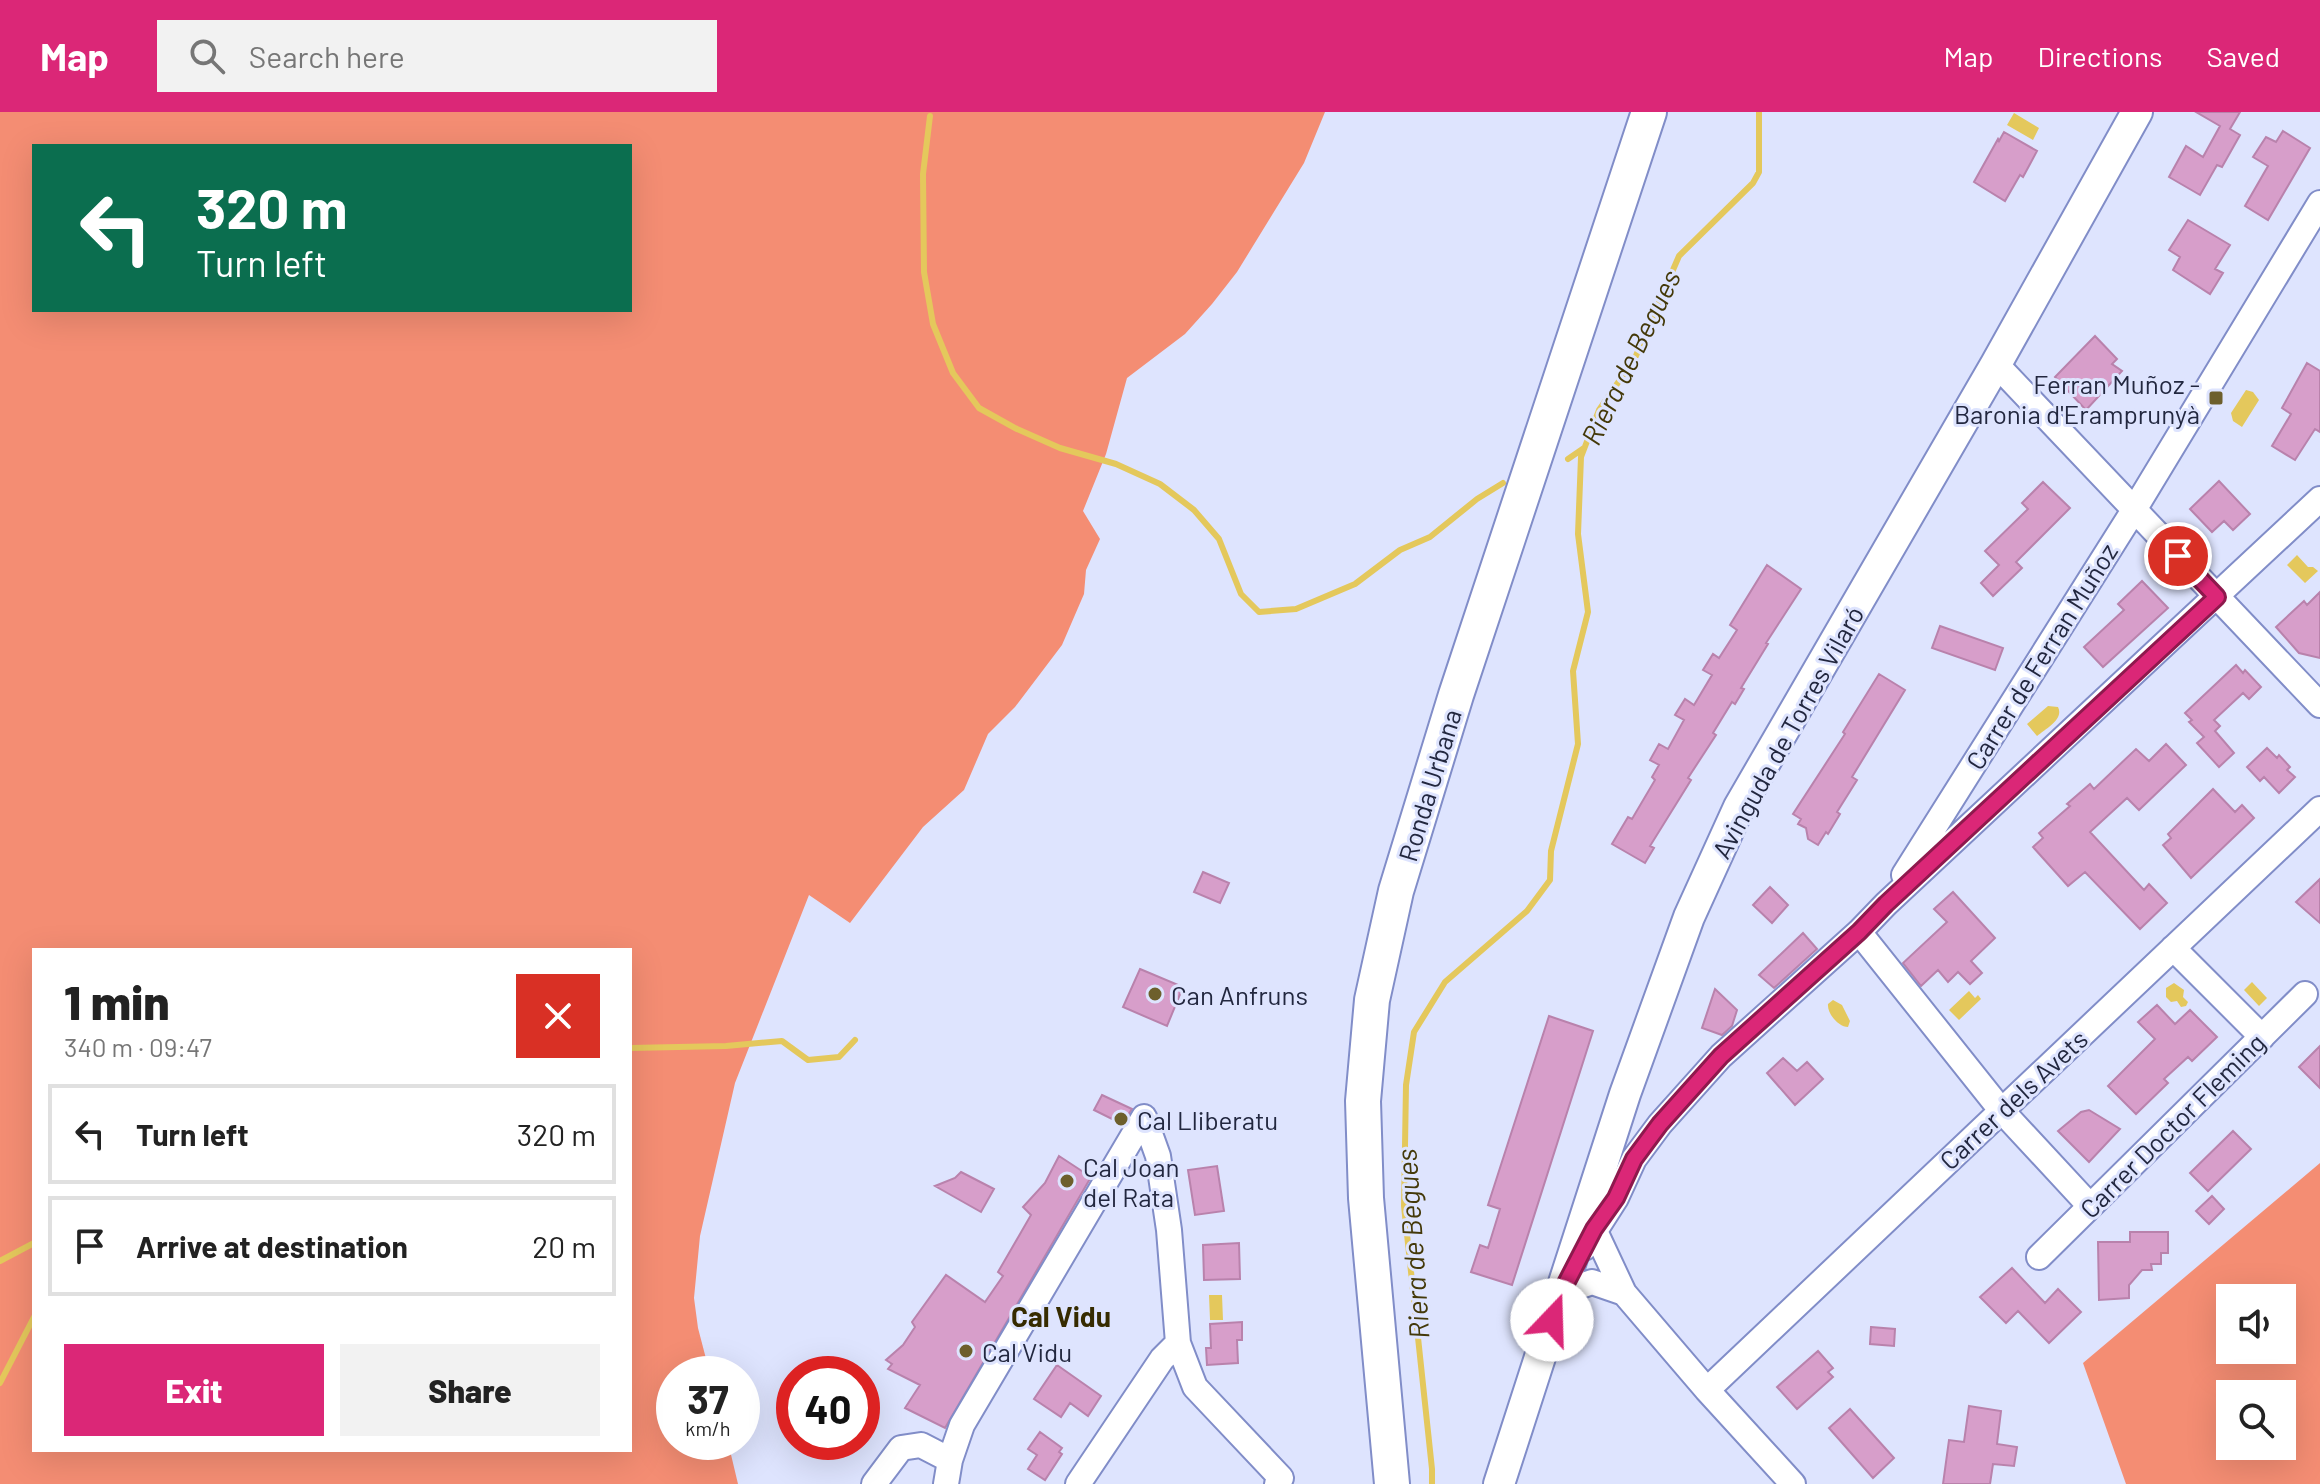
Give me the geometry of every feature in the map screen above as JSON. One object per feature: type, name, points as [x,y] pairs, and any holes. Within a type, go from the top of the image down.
[{"type":"main road","name":"Ronda Urbana","points":[[1392,1484],[1366,1198],[1363,1101],[1375,985],[1396,891],[1456,695],[1649,112]]},
{"type":"street","name":"Avinguda de Torres Vilaró","points":[[1499,1484],[1615,1123],[1689,917],[1739,807],[1996,364],[2137,112]]},
{"type":"street","name":"Carrer de Ferran Muñoz","points":[[1886,904],[2134,510],[2320,203]]},
{"type":"street","points":[[1996,364],[2320,705]]},
{"type":"street","points":[[1561,1293],[1594,1229],[1616,1198],[1634,1159],[1660,1124],[1721,1056],[1859,932],[2320,499]]},
{"type":"street","name":"Carrer dels Avets","points":[[1707,1390],[2320,809]]},
{"type":"street","points":[[1859,932],[2001,1110],[2090,1206]]},
{"type":"street","points":[[2173,948],[2262,1037]]},
{"type":"street","name":"Carrer Doctor Fleming","points":[[2039,1257],[2305,994]]},
{"type":"street","points":[[946,1484],[950,1460],[962,1425],[1144,1117],[1158,1156],[1169,1230],[1178,1343],[1195,1387],[1279,1481]]},
{"type":"street","points":[[1594,1229],[1624,1293],[1793,1484]]},
{"type":"street","points":[[1561,1293],[1592,1282],[1624,1293]]},
{"type":"street","points":[[1078,1484],[1162,1359],[1178,1343]]},
{"type":"street","points":[[874,1484],[901,1448],[921,1445],[950,1460]]},
{"type":"shaded area","points":[[0,112],[1325,112],[1304,163],[1237,272],[1185,334],[1127,378],[1106,454],[1083,511],[1100,539],[1086,570],[1084,594],[1062,645],[1015,707],[988,734],[964,790],[923,827],[850,923],[809,895],[735,1083],[700,1236],[694,1298],[705,1356],[656,1356],[656,1460],[732,1460],[738,1484],[0,1484]]},
{"type":"shaded area","points":[[2014,113],[2039,128],[2033,140],[2007,125]]},
{"type":"shaded area","points":[[2246,390],[2253,392],[2259,400],[2242,427],[2233,421],[2231,413]]},
{"type":"shaded area","points":[[2297,555],[2308,567],[2318,571],[2305,583],[2287,565]]},
{"type":"shaded area","points":[[2048,706],[2058,707],[2059,715],[2037,736],[2027,724]]},
{"type":"shaded area","points":[[2252,982],[2267,998],[2259,1006],[2244,990]]},
{"type":"shaded area","points":[[2174,983],[2184,990],[2183,997],[2188,1002],[2186,1006],[2181,1007],[2177,1001],[2171,1002],[2166,997],[2166,988]]},
{"type":"shaded area","points":[[1969,991],[1975,998],[1978,995],[1981,999],[1959,1020],[1949,1010]]},
{"type":"shaded area","points":[[1833,1000],[1842,1005],[1850,1021],[1848,1027],[1832,1016],[1828,1004]]},
{"type":"shaded area","points":[[2320,1163],[2320,1484],[2126,1484],[2083,1363]]},
{"type":"shaded area","points":[[1209,1295],[1222,1295],[1223,1320],[1210,1320]]},
{"type":"building","points":[[2196,112],[2240,112],[2230,129],[2240,135],[2222,167],[2217,165],[2200,195],[2169,177],[2186,146],[2203,157],[2220,126]]},
{"type":"building","points":[[2283,131],[2310,148],[2268,220],[2245,206],[2268,166],[2253,157],[2266,137],[2276,142]]},
{"type":"building","points":[[2004,132],[2037,151],[2005,201],[1974,182]]},
{"type":"building","points":[[2188,220],[2230,245],[2215,269],[2223,273],[2210,294],[2173,270],[2180,257],[2169,250]]},
{"type":"building","points":[[2095,336],[2117,359],[2112,364],[2122,371],[2086,410],[2055,377]]},
{"type":"building","points":[[2307,363],[2320,371],[2320,432],[2315,429],[2295,460],[2272,446],[2291,414],[2282,408]]},
{"type":"building","points":[[2219,481],[2250,514],[2233,530],[2224,521],[2212,532],[2190,509]]},
{"type":"building","points":[[2043,482],[2070,508],[2016,562],[2022,568],[1993,596],[1981,583],[1999,565],[1985,551],[2028,509],[2022,503]]},
{"type":"building","points":[[1767,565],[1801,589],[1766,643],[1735,704],[1732,702],[1713,733],[1716,735],[1650,846],[1654,848],[1645,863],[1612,844],[1628,817],[1632,819],[1655,780],[1652,777],[1659,765],[1650,760],[1659,744],[1668,749],[1684,720],[1675,715],[1685,699],[1694,705],[1712,675],[1703,670],[1713,654],[1719,658],[1737,630],[1730,625]]},
{"type":"building","points":[[2142,581],[2168,608],[2103,667],[2084,647],[2124,610],[2118,604]]},
{"type":"building","points":[[2320,592],[2320,658],[2299,653],[2276,627],[2304,601],[2307,605]]},
{"type":"building","points":[[1940,626],[2003,648],[1995,670],[1932,648]]},
{"type":"building","points":[[2236,665],[2261,687],[2249,699],[2243,693],[2214,720],[2220,726],[2215,731],[2234,753],[2219,767],[2197,743],[2204,737],[2189,722],[2192,720],[2185,713]]},
{"type":"building","points":[[1879,674],[1905,690],[1852,777],[1857,780],[1837,812],[1840,814],[1818,845],[1808,839],[1806,828],[1798,824],[1801,819],[1793,814],[1845,734],[1843,732]]},
{"type":"building","points":[[2166,744],[2186,765],[2139,810],[2127,798],[2090,832],[2144,890],[2149,884],[2167,903],[2140,929],[2085,872],[2068,886],[2033,847],[2043,838],[2039,833],[2090,784],[2094,789],[2136,749],[2149,761]]},
{"type":"building","points":[[2267,748],[2277,758],[2279,755],[2295,777],[2279,793],[2264,777],[2260,781],[2247,767]]},
{"type":"building","points":[[2213,789],[2235,812],[2242,805],[2254,818],[2191,878],[2163,845],[2171,838],[2168,834]]},
{"type":"building","points":[[1203,872],[1229,883],[1220,903],[1194,892]]},
{"type":"building","points":[[2320,879],[2320,923],[2296,902]]},
{"type":"building","points":[[1770,887],[1788,905],[1772,923],[1753,905]]},
{"type":"building","points":[[1953,892],[1995,938],[1971,961],[1982,973],[1970,984],[1958,972],[1948,982],[1938,970],[1921,986],[1903,963],[1947,922],[1934,909]]},
{"type":"building","points":[[1803,933],[1817,949],[1774,988],[1759,975]]},
{"type":"building","name":"Can Anfruns","points":[[1140,969],[1183,987],[1167,1026],[1123,1007]]},
{"type":"building","points":[[1715,989],[1737,1010],[1732,1026],[1722,1035],[1702,1028]]},
{"type":"building","points":[[2157,1005],[2175,1024],[2190,1010],[2217,1037],[2192,1061],[2188,1057],[2164,1079],[2168,1083],[2136,1114],[2108,1086],[2155,1039],[2138,1022]]},
{"type":"building","points":[[1549,1016],[1593,1031],[1512,1285],[1471,1272],[1480,1245],[1488,1248],[1500,1209],[1488,1205]]},
{"type":"building","points":[[2320,1046],[2320,1088],[2299,1067]]},
{"type":"building","points":[[1783,1058],[1797,1071],[1807,1062],[1823,1079],[1795,1105],[1767,1073]]},
{"type":"building","name":"Cal Lliberatu","points":[[1102,1095],[1132,1109],[1122,1124],[1094,1110]]},
{"type":"building","points":[[2089,1110],[2120,1129],[2089,1162],[2058,1131],[2081,1112]]},
{"type":"building","points":[[2233,1131],[2251,1149],[2208,1191],[2190,1173]]},
{"type":"building","points":[[1059,1156],[1091,1177],[945,1428],[905,1408],[920,1385],[888,1369],[892,1364],[886,1360],[903,1345],[915,1327],[912,1322],[946,1275],[985,1302],[1003,1276],[998,1272],[1031,1215],[1023,1207],[1045,1183]]},
{"type":"building","points":[[1217,1166],[1224,1211],[1195,1215],[1188,1170]]},
{"type":"building","points":[[961,1172],[994,1189],[981,1212],[935,1186],[955,1178]]},
{"type":"building","points":[[2212,1196],[2224,1209],[2209,1224],[2196,1211]]},
{"type":"building","points":[[2130,1232],[2168,1232],[2168,1253],[2161,1253],[2161,1264],[2151,1264],[2152,1270],[2142,1270],[2129,1285],[2129,1298],[2099,1300],[2098,1242],[2130,1242]]},
{"type":"building","points":[[1239,1243],[1240,1279],[1204,1280],[1203,1245]]},
{"type":"building","points":[[2012,1268],[2045,1303],[2058,1289],[2081,1312],[2049,1343],[2018,1311],[2006,1323],[1980,1297]]},
{"type":"building","points":[[1242,1322],[1242,1340],[1237,1340],[1238,1363],[1207,1365],[1206,1348],[1211,1348],[1210,1324]]},
{"type":"building","points":[[1871,1327],[1895,1329],[1894,1346],[1870,1344]]},
{"type":"building","points":[[1818,1351],[1833,1368],[1828,1372],[1833,1377],[1797,1409],[1777,1387]]},
{"type":"building","points":[[1057,1365],[1101,1396],[1088,1416],[1070,1403],[1061,1417],[1034,1399]]},
{"type":"building","points":[[1969,1406],[2001,1411],[1997,1444],[2017,1447],[2014,1466],[1993,1464],[1990,1484],[1943,1484],[1949,1440],[1964,1442]]},
{"type":"building","points":[[1850,1409],[1894,1458],[1873,1478],[1829,1428]]},
{"type":"building","points":[[1040,1432],[1062,1448],[1059,1452],[1062,1454],[1045,1480],[1028,1469],[1037,1455],[1028,1449]]},
{"type":"waterway","name":"Riera de Begues","points":[[1432,1484],[1404,1206],[1406,1085],[1414,1032],[1445,982],[1527,911],[1550,880],[1551,851],[1578,744],[1573,671],[1588,612],[1578,534],[1581,457],[1599,410],[1635,358],[1679,256],[1753,183],[1759,172],[1759,112]]},
{"type":"waterway","points":[[930,116],[923,174],[924,272],[933,324],[953,373],[979,408],[1060,448],[1116,464],[1160,484],[1194,510],[1219,539],[1241,594],[1259,612],[1296,609],[1355,584],[1400,550],[1430,537],[1477,499],[1503,483]]},
{"type":"waterway","points":[[1568,459],[1584,448]]},
{"type":"waterway","points":[[632,1048],[782,1041],[808,1060],[839,1057],[855,1040]]},
{"type":"waterway","points":[[0,1261],[32,1244]]},
{"type":"waterway","points":[[0,1383],[32,1321]]},
{"type":"place","name":"Ferran Muñoz - Baronia d'Eramprunyà","points":[[2216,398]]},
{"type":"place","name":"Can Anfruns","points":[[1155,994]]},
{"type":"place","name":"Cal Lliberatu","points":[[1121,1119]]},
{"type":"place","name":"Cal Joan del Rata","points":[[1067,1181]]},
{"type":"place","name":"Cal Vidu","points":[[966,1351]]},
{"type":"district","name":"Cal Vidu","points":[[1061,1316]]},
{"type":"route","points":[[1552,1320],[1561,1293],[1594,1229],[1616,1198],[1634,1159],[1660,1124],[1721,1056],[1859,932],[2217,597],[2178,556]]}]
